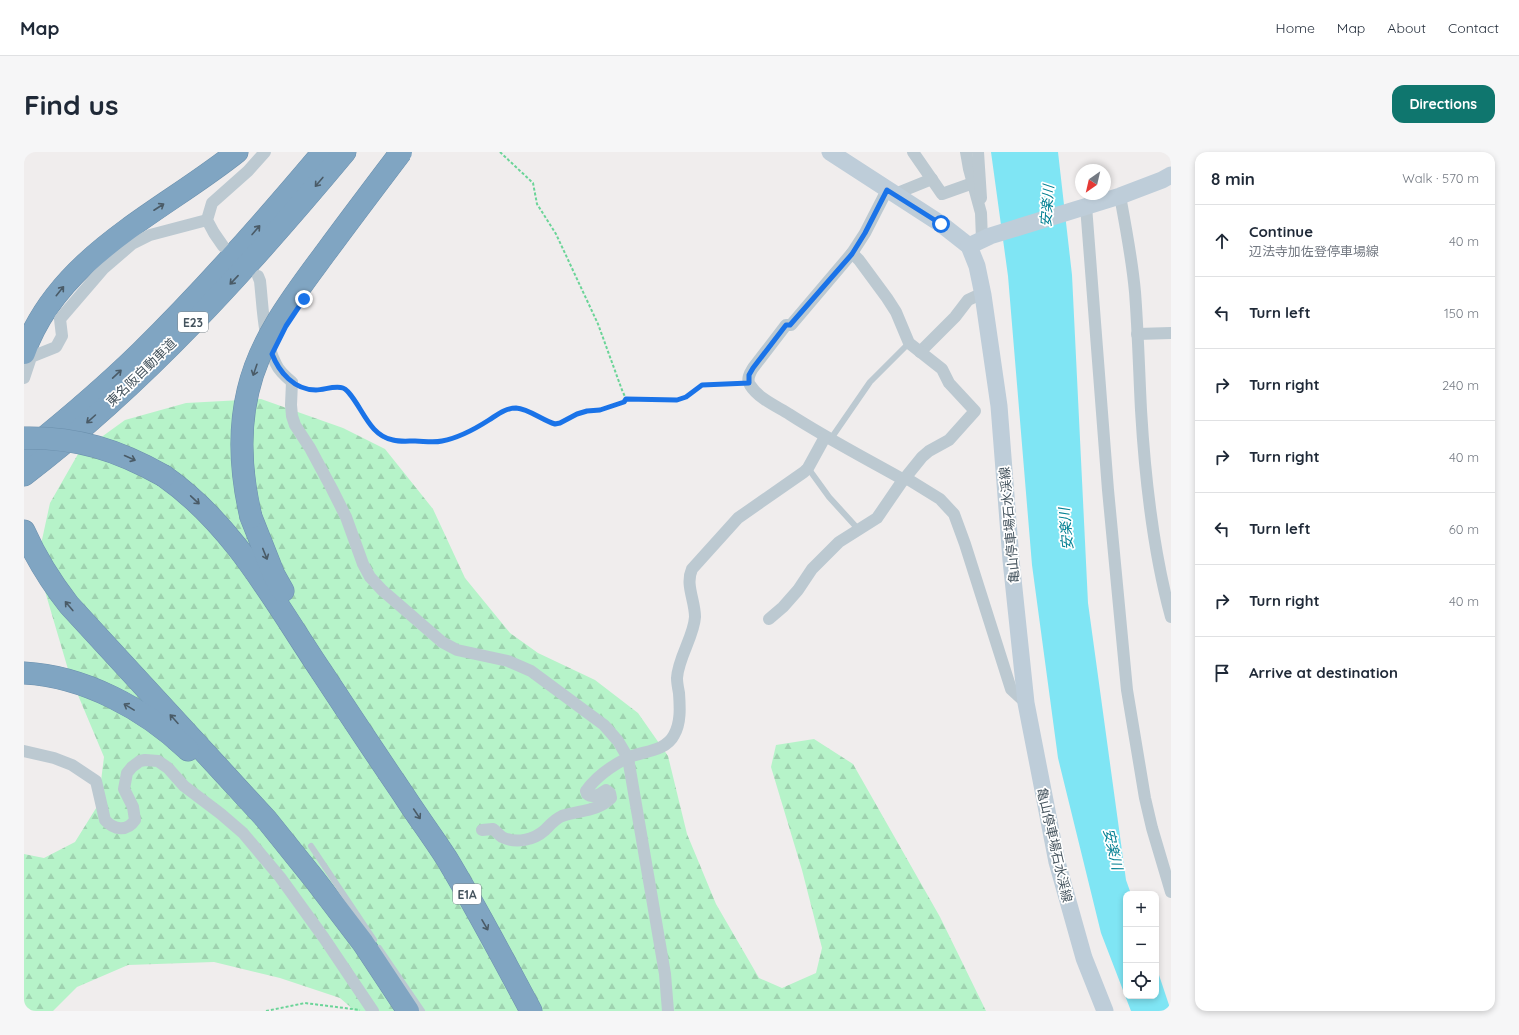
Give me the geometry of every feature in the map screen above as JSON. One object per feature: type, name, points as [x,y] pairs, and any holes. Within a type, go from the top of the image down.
[{"type":"highway","points":[[24,354],[28,342],[51,303],[72,278],[91,259],[142,218],[237,152]]},
{"type":"highway","name":"東名阪自動車道","points":[[24,454],[83,405],[139,353],[228,262],[323,152]]},
{"type":"highway","name":"東名阪自動車道","points":[[24,475],[71,438],[112,401],[199,317],[241,272],[345,152]]},
{"type":"highway","points":[[395,782],[274,575],[251,517],[243,476],[241,439],[244,408],[248,390],[266,342],[294,296],[401,152]]},
{"type":"highway","points":[[24,438],[55,439],[110,450],[134,460],[164,476],[199,503],[239,549],[268,590],[298,638],[395,782]]},
{"type":"highway","points":[[24,531],[39,563],[54,586],[95,635],[266,819],[363,943],[408,1011]]},
{"type":"highway","points":[[24,673],[60,678],[97,689],[140,714],[181,744],[214,775],[251,817],[308,888],[362,962],[394,1011]]},
{"type":"highway","name":"E1A","points":[[395,782],[446,858],[531,1011]]},
{"type":"main road","points":[[830,152],[941,224],[980,241],[1120,196],[1171,175]]},
{"type":"main road","name":"亀山停車場石水渓線","points":[[980,241],[977,266],[983,293],[999,406],[1011,560],[1026,703],[1057,862],[1084,958],[1105,1011]]},
{"type":"street","points":[[223,246],[214,234],[208,220],[212,204],[248,171],[265,152]]},
{"type":"street","points":[[272,354],[286,326],[304,299],[413,152]]},
{"type":"street","points":[[913,152],[942,194],[973,183]]},
{"type":"street","points":[[966,152],[981,213]]},
{"type":"street","points":[[978,152],[981,184],[980,241]]},
{"type":"street","points":[[932,179],[891,192],[852,254],[790,325],[786,325],[753,368],[749,375],[749,383],[765,400],[827,438],[940,499],[954,514],[966,544],[1011,689],[1026,703]]},
{"type":"street","points":[[1120,196],[1131,257],[1135,292],[1143,442],[1153,532],[1165,595],[1171,616]]},
{"type":"street","points":[[1082,207],[1127,690],[1145,798],[1171,892]]},
{"type":"street","points":[[24,378],[31,358],[56,348],[62,336],[60,319],[104,269],[121,253],[132,244],[150,235],[208,220]]},
{"type":"street","points":[[769,619],[783,607],[798,590],[812,569],[839,542],[877,518],[922,457],[929,451],[949,440],[974,411],[949,383],[942,369],[909,343],[896,312],[859,260],[852,254]]},
{"type":"street","points":[[258,276],[260,281],[266,332],[272,354],[276,364],[283,374],[292,382],[291,406],[295,425],[310,448],[332,489],[346,517],[363,564],[374,581],[425,629],[442,642],[457,650],[508,661],[531,671],[604,725],[618,741],[628,758],[665,974],[668,995],[668,1011]]},
{"type":"street","points":[[920,352],[955,317],[968,300],[983,293]]},
{"type":"street","points":[[1137,334],[1171,333]]},
{"type":"street","points":[[482,830],[493,829],[502,836],[522,841],[541,833],[556,819],[600,806],[611,798],[610,793],[606,790],[590,796],[586,791],[591,784],[616,764],[628,758],[669,744],[676,730],[680,710],[677,678],[682,657],[695,618],[689,588],[692,569],[738,518],[804,472],[827,438]]},
{"type":"street","points":[[24,750],[54,758],[72,765],[96,781],[105,820],[109,824],[118,828],[128,827],[135,820],[133,807],[124,789],[127,773],[132,767],[145,760],[158,761],[164,764],[184,786],[243,833],[280,877],[324,938],[372,1010]]},
{"type":"lane","points":[[827,438],[870,382],[909,343]]},
{"type":"lane","points":[[808,468],[829,497],[859,530]]},
{"type":"lane","points":[[311,846],[422,1011]]},
{"type":"path","points":[[500,152],[533,183],[538,204],[556,234],[598,324],[626,399]]},
{"type":"path","points":[[292,382],[306,389],[315,390],[341,387],[345,389],[353,398],[375,432],[384,438],[395,441],[441,442],[451,439],[498,414],[514,408],[527,411],[555,424],[577,414],[587,411],[600,410],[624,402],[626,399],[677,400],[686,397],[702,385],[749,383]]},
{"type":"path","points":[[266,1011],[305,1003],[361,1011],[372,1010]]},
{"type":"green space","points":[[261,399],[343,428],[385,449],[433,509],[465,578],[510,633],[538,653],[595,680],[638,713],[668,756],[687,834],[716,904],[759,978],[782,988],[816,973],[822,948],[802,870],[771,767],[776,745],[814,739],[853,764],[940,917],[986,1011],[355,1011],[340,998],[280,978],[214,962],[128,965],[77,987],[53,1011],[24,1011],[24,854],[44,858],[75,842],[98,805],[104,757],[70,676],[42,581],[40,549],[50,503],[78,454],[125,420],[186,403]]},
{"type":"water","name":"安楽川","points":[[991,152],[1058,152],[1072,275],[1088,603],[1126,880],[1130,891],[1123,891],[1123,990],[1101,933],[1058,758],[1032,565],[1008,276]]},
{"type":"water","points":[[1159,975],[1171,1011],[1131,1011],[1126,999],[1159,999]]},
{"type":"route","points":[[304,299],[286,326],[272,354],[276,364],[283,374],[292,382],[306,389],[315,390],[341,387],[345,389],[353,398],[375,432],[384,438],[395,441],[441,442],[464,433],[508,409],[514,408],[527,411],[555,424],[567,420],[577,414],[587,411],[600,410],[617,403],[624,402],[626,399],[677,400],[686,397],[702,385],[749,383],[749,375],[753,368],[786,325],[790,325],[846,259],[852,254],[865,233],[887,190],[941,224]]}]
